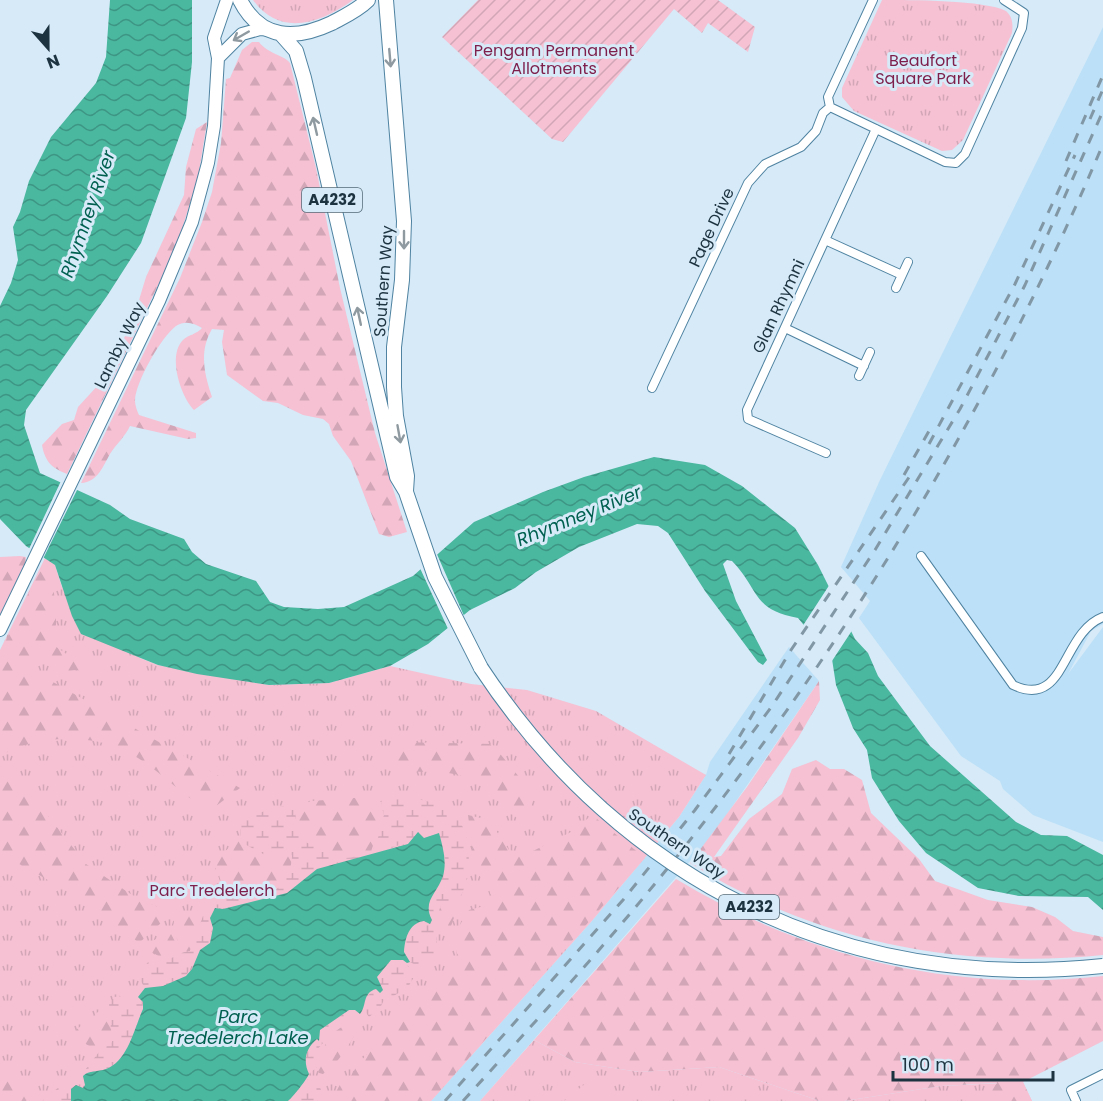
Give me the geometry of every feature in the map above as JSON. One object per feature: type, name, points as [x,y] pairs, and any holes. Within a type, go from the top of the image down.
[{"type":"main road","name":"Southern Way","points":[[240,0],[250,15],[291,43],[298,58],[397,477],[406,492],[423,549],[447,605],[481,668],[538,745],[583,793],[629,833],[674,865],[730,898],[774,919],[841,943],[885,955],[934,964],[1050,970],[1103,966]]},
{"type":"main road","points":[[276,32],[293,35],[312,32],[348,15],[368,0]]},
{"type":"main road","name":"Southern Way","points":[[387,0],[404,221],[402,279],[394,347],[394,387],[407,476],[406,492]]},
{"type":"street","name":"Lamby Way","points":[[0,630],[159,301],[192,222],[208,163],[218,58],[214,38],[227,0]]},
{"type":"street","name":"Page Drive","points":[[652,388],[748,183],[765,164],[801,147],[816,131],[823,113],[830,107],[828,98],[873,0]]},
{"type":"street","points":[[830,107],[945,162],[956,163],[965,154],[1022,28],[1024,13],[1004,0]]},
{"type":"street","points":[[218,58],[242,34],[260,29],[276,32]]},
{"type":"street","name":"Glan Rhymni","points":[[826,453],[748,419],[747,411],[876,129]]},
{"type":"street","points":[[825,240],[902,275]]},
{"type":"street","points":[[897,288],[908,262]]},
{"type":"street","points":[[785,328],[864,366]]},
{"type":"street","points":[[859,376],[870,352]]},
{"type":"street","points":[[921,556],[1013,684],[1022,689],[1034,692],[1047,687],[1085,627],[1103,617]]},
{"type":"street","points":[[1076,1101],[1071,1089],[1103,1074]]},
{"type":"shaded area","points":[[1103,27],[1103,624],[1091,631],[1068,674],[1103,627],[1103,842],[1033,815],[1003,789],[1000,781],[961,756],[859,618],[870,601],[841,567],[880,480]]},
{"type":"shaded area","points":[[789,647],[819,681],[712,836],[480,1101],[431,1101],[591,922],[679,817],[706,775],[710,762]]},
{"type":"green space","points":[[253,0],[353,0],[328,15],[314,20],[288,23],[264,12]]},
{"type":"green space","name":"Pengam Permanent Allotments","points":[[478,0],[718,0],[755,27],[748,52],[708,23],[702,33],[674,9],[563,142],[552,139],[442,37]]},
{"type":"green space","name":"Beaufort Square Park","points":[[882,0],[947,1],[982,5],[996,7],[1006,11],[1010,16],[1012,33],[963,140],[952,150],[942,151],[854,111],[842,97],[842,88]]},
{"type":"green space","points":[[252,42],[259,42],[290,63],[316,168],[340,288],[375,433],[407,532],[389,537],[379,534],[351,461],[333,436],[329,424],[323,419],[303,415],[278,403],[263,401],[227,375],[222,342],[224,330],[212,329],[208,337],[204,362],[212,397],[194,410],[185,396],[176,366],[178,347],[183,340],[202,328],[189,323],[176,326],[156,350],[139,383],[135,403],[139,415],[196,433],[196,438],[188,439],[130,426],[96,477],[81,483],[180,278],[202,222],[212,192],[221,143],[226,79],[230,78],[242,50]]},
{"type":"green space","points":[[207,122],[198,178],[176,248],[67,474],[50,464],[42,445],[62,424],[74,420],[78,407],[100,383],[132,323],[146,277],[184,195],[186,167],[196,129]]},
{"type":"green space","points":[[0,557],[26,557],[25,564],[0,615]]},
{"type":"green space","name":"Parc Tredelerch","points":[[45,558],[55,565],[62,587],[140,658],[158,665],[269,685],[329,683],[390,666],[471,684],[527,690],[596,711],[706,775],[679,817],[591,922],[431,1101],[0,1101],[0,650]]},
{"type":"green space","points":[[40,569],[47,570],[53,584],[56,625],[48,641],[72,658],[110,678],[107,681],[76,670],[64,672],[38,659],[33,651],[28,670],[45,674],[53,682],[240,788],[212,809],[201,806],[132,754],[92,741],[60,739],[44,741],[13,749],[0,756],[0,653]]},
{"type":"green space","points":[[819,681],[820,700],[798,738],[714,857],[721,856],[749,819],[782,794],[792,769],[816,760],[830,769],[844,769],[862,780],[871,813],[919,859],[935,881],[988,900],[1032,907],[1055,917],[1073,931],[1103,937],[1103,955],[1049,959],[995,958],[941,953],[889,944],[837,930],[786,912],[737,890],[690,863],[747,787]]},
{"type":"green space","points":[[396,742],[492,744],[529,789],[532,805],[526,816],[518,819],[489,792],[464,777],[447,773],[397,769],[392,756],[392,749]]},
{"type":"green space","points":[[0,776],[34,798],[86,864],[135,897],[172,913],[139,943],[72,894],[0,854]]},
{"type":"green space","points":[[387,796],[434,803],[446,810],[447,819],[455,817],[461,824],[468,846],[466,885],[455,901],[442,902],[436,920],[432,920],[429,904],[445,867],[445,858],[441,850],[432,838],[411,841],[369,856],[382,825],[380,820],[384,816],[381,802]]},
{"type":"green space","points":[[368,797],[381,802],[383,817],[368,857],[345,858],[305,842],[297,825],[294,808],[311,801]]},
{"type":"green space","points":[[294,803],[299,805],[294,808],[297,825],[305,842],[345,858],[368,856],[318,868],[286,894],[255,899],[228,908],[211,906],[209,901],[215,882],[215,867],[222,886],[225,890],[231,891],[270,892],[281,886],[288,875],[292,856],[289,852],[265,855],[241,842],[241,823],[251,815]]},
{"type":"green space","points":[[468,815],[489,820],[509,850],[525,855],[571,832],[592,815],[645,858],[431,1101],[331,1101],[342,1081],[351,1076],[358,1064],[406,1012],[408,1003],[414,1002],[458,958],[453,936],[469,910],[488,905],[491,899],[489,888],[475,870]]},
{"type":"green space","points":[[239,838],[241,842],[277,856],[289,852],[292,856],[287,877],[273,892],[223,889],[215,861]]},
{"type":"green space","points":[[676,879],[725,906],[776,929],[828,948],[882,963],[936,973],[991,979],[1047,980],[1103,976],[1103,1041],[1023,1082],[1032,1101],[988,1101],[988,1094],[997,1083],[941,1086],[844,1101],[820,1101],[719,1067],[639,1072],[575,1062],[534,1040]]},
{"type":"green space","points":[[461,898],[450,929],[436,922],[442,902]]},
{"type":"green space","points":[[193,911],[203,916],[190,951],[182,952],[173,928],[174,921]]},
{"type":"green space","points":[[203,916],[210,918],[213,928],[210,943],[200,950],[186,976],[163,986],[145,988],[137,975],[155,954],[170,958],[190,951]]},
{"type":"green space","points":[[424,921],[434,932],[437,944],[432,957],[421,968],[410,962],[404,952],[405,942],[411,928]]},
{"type":"green space","points":[[165,934],[171,934],[181,953],[173,958],[159,957],[148,948],[149,943]]},
{"type":"green space","points":[[398,959],[413,970],[414,977],[408,987],[392,997],[383,990],[377,976],[391,960]]},
{"type":"green space","points":[[376,989],[384,1000],[380,1008],[369,1017],[362,1007],[366,997]]},
{"type":"green space","points":[[114,997],[138,997],[143,1002],[130,1042],[118,1062],[104,1070],[87,1072],[85,1070],[99,1052],[112,1042],[109,1003]]},
{"type":"green space","points":[[109,1003],[112,1042],[99,1052],[76,1038],[76,1030]]},
{"type":"green space","points":[[349,1010],[360,1014],[324,1039],[320,1037],[320,1030]]},
{"type":"green space","points":[[353,1019],[361,1024],[349,1045],[330,1069],[323,1074],[319,1073],[316,1068],[326,1043],[324,1039]]},
{"type":"green space","points":[[317,1039],[323,1043],[316,1051],[324,1052],[318,1066],[309,1074],[306,1055],[310,1046]]},
{"type":"green space","points":[[534,1040],[575,1062],[639,1072],[719,1067],[820,1101],[480,1101]]},
{"type":"green space","points":[[0,1061],[8,1067],[27,1098],[26,1101],[3,1101],[0,1097]]},
{"type":"green space","points":[[307,1079],[319,1085],[321,1090],[317,1101],[287,1101],[293,1096]]},
{"type":"green space","points":[[591,1079],[610,1101],[564,1101]]},
{"type":"green space","points":[[1023,1082],[1032,1101],[844,1101],[941,1086]]},
{"type":"green space","points":[[68,1084],[76,1085],[71,1089],[71,1101],[42,1101],[59,1087]]},
{"type":"water","name":"Rhymney River","points":[[110,0],[192,0],[192,62],[186,118],[141,243],[107,296],[26,410],[24,425],[40,473],[110,505],[130,519],[184,539],[192,552],[206,564],[256,581],[270,602],[284,607],[318,609],[344,607],[413,576],[474,522],[543,492],[584,477],[654,457],[705,465],[742,486],[795,528],[818,565],[855,639],[868,653],[878,676],[930,746],[1016,822],[1041,835],[1067,836],[1103,855],[1103,910],[1088,897],[1019,896],[978,888],[926,853],[899,821],[872,778],[867,750],[853,728],[836,685],[832,659],[798,618],[772,610],[764,604],[741,571],[732,561],[727,560],[723,564],[736,601],[767,660],[763,665],[758,662],[705,591],[668,533],[658,526],[637,524],[579,547],[536,572],[515,588],[470,610],[428,644],[390,666],[329,683],[269,685],[197,674],[158,665],[81,634],[72,616],[55,565],[26,546],[0,519],[0,306],[11,283],[18,260],[13,227],[29,181],[51,137],[96,83],[106,57]]},
{"type":"water","name":"Parc Tredelerch Lake","points":[[418,832],[424,838],[439,833],[444,855],[443,876],[430,902],[429,913],[432,920],[430,924],[424,921],[419,922],[411,928],[405,942],[404,952],[410,962],[391,960],[377,977],[383,990],[380,993],[376,989],[369,993],[360,1014],[355,1010],[349,1010],[320,1030],[319,1041],[317,1039],[313,1043],[306,1055],[309,1074],[288,1101],[71,1101],[71,1089],[76,1085],[83,1088],[85,1085],[83,1076],[114,1065],[125,1052],[143,1009],[143,1002],[138,997],[145,988],[163,986],[186,976],[192,969],[200,950],[210,943],[213,928],[210,918],[215,908],[223,909],[287,893],[317,869],[408,844]]},
{"type":"pier","points":[[61,481],[78,488],[42,561],[28,551]]},
{"type":"pier","points":[[436,552],[465,618],[449,631],[419,566]]},
{"type":"pier","points":[[830,584],[853,629],[830,664],[802,627]]},
{"type":"railway","points":[[1066,161],[1103,75]]},
{"type":"railway","points":[[1090,119],[1103,89]]},
{"type":"railway","points":[[445,1101],[623,900],[695,810],[772,706],[875,550],[960,409],[1025,285],[1103,111]]},
{"type":"railway","points":[[463,1101],[644,897],[713,811],[779,722],[841,631],[901,537],[957,441],[1058,245],[1103,144]]},
{"type":"railway","points":[[929,444],[1015,284],[1075,155]]},
{"type":"railway","points":[[904,475],[929,431]]},
{"type":"railway","points":[[729,754],[791,650],[914,470]]}]
